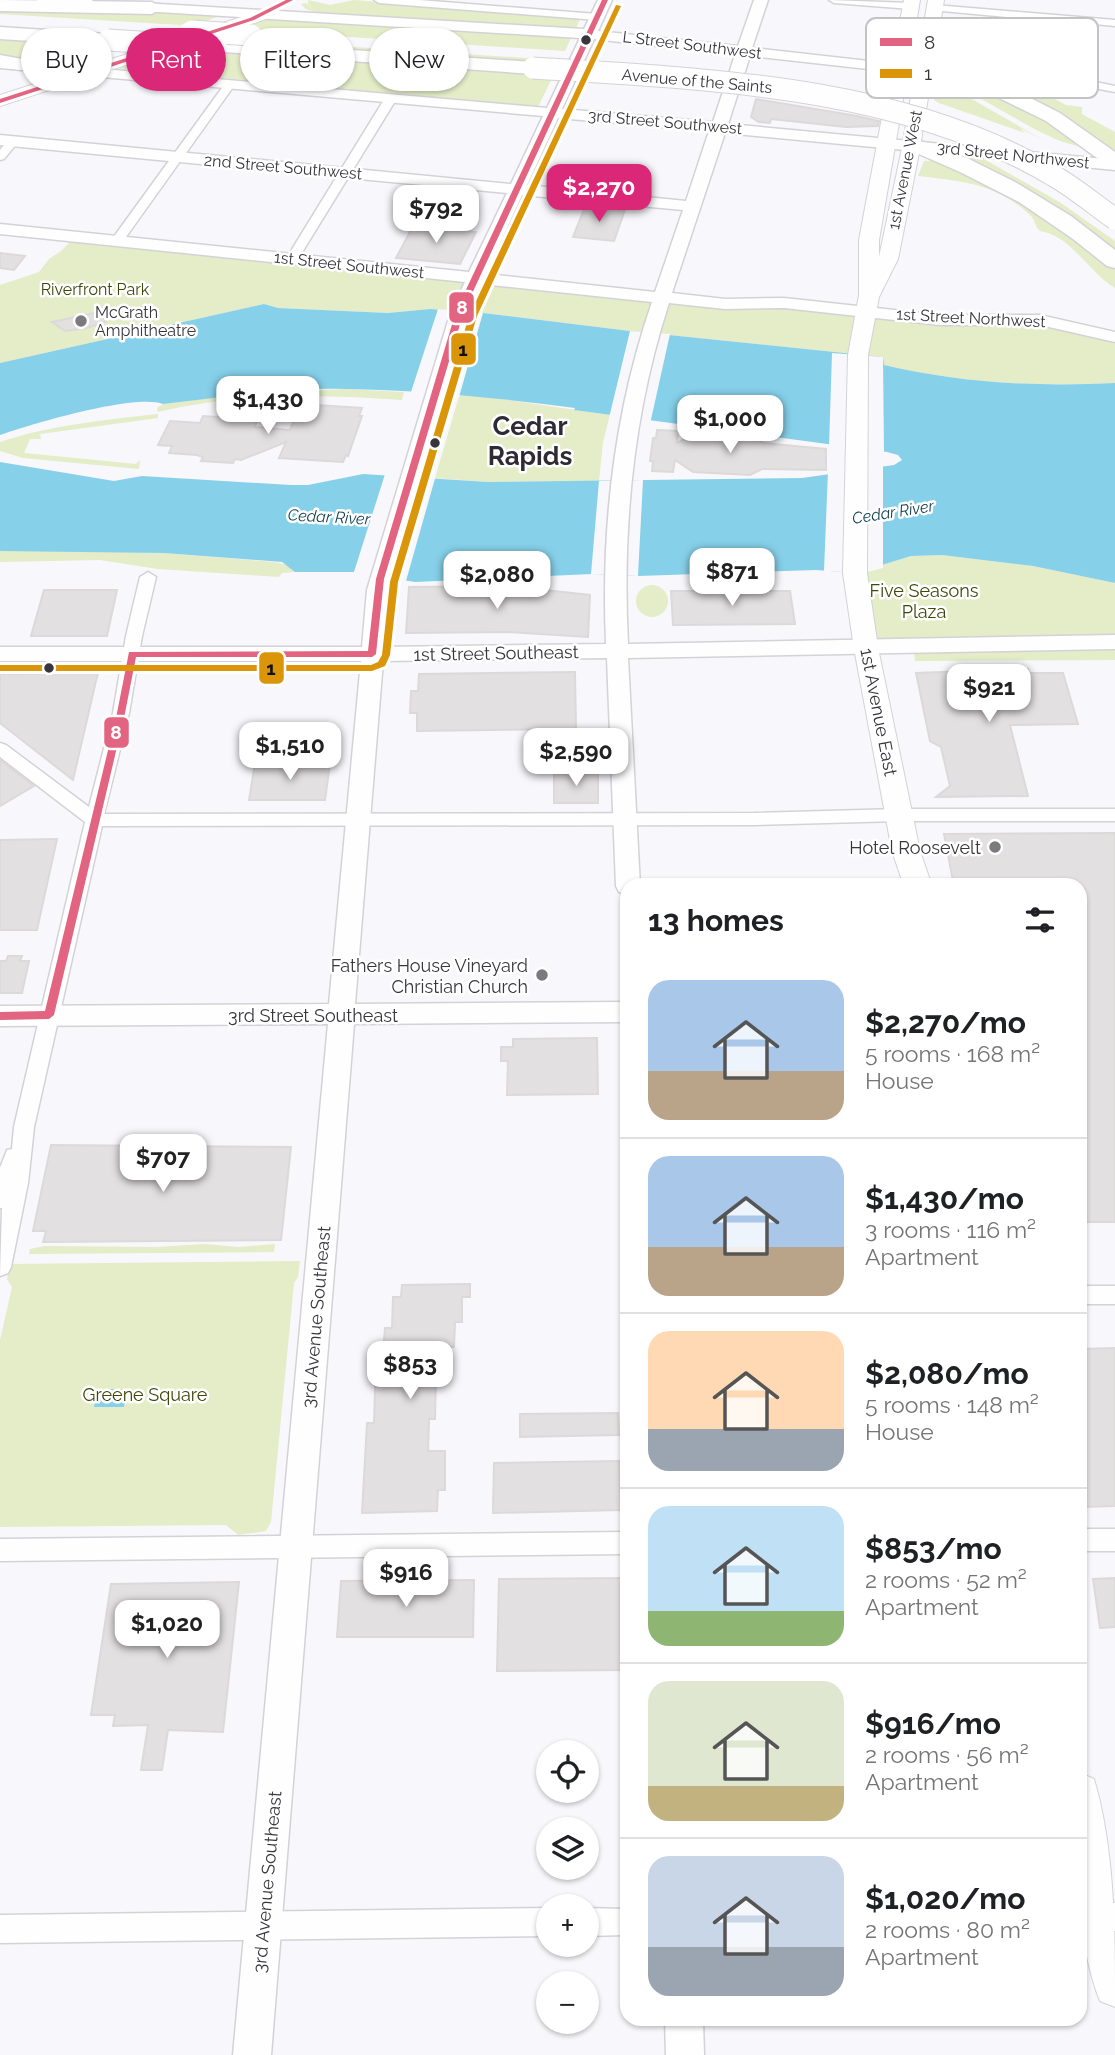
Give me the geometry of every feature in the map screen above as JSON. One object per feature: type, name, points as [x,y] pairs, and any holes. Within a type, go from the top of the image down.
[{"type":"highway","points":[[0,5],[152,8]]},
{"type":"highway","name":"Avenue of the Saints","points":[[0,19],[251,35],[537,61],[789,90],[856,103],[933,124],[1004,152],[1075,189],[1115,219]]},
{"type":"highway","name":"Avenue of the Saints","points":[[0,33],[126,40]]},
{"type":"highway","name":"Avenue of the Saints","points":[[226,37],[537,61],[733,68],[866,89]]},
{"type":"highway","points":[[0,63],[21,74]]},
{"type":"highway","name":"Avenue of the Saints","points":[[899,98],[1006,132],[1060,157],[1111,186]]},
{"type":"highway","points":[[1016,98],[1053,117],[1115,164]]},
{"type":"highway","points":[[856,103],[957,143],[1049,193],[1115,237]]},
{"type":"highway","points":[[912,144],[992,178],[1049,211],[1115,261]]},
{"type":"highway","points":[[907,167],[927,158],[952,160]]},
{"type":"main road","name":"L Street Southwest","points":[[43,0],[260,16],[590,34],[866,65]]},
{"type":"main road","points":[[192,28],[270,0]]},
{"type":"main road","points":[[226,34],[290,0]]},
{"type":"main road","points":[[298,0],[298,5],[305,11],[342,19]]},
{"type":"main road","points":[[460,311],[606,0]]},
{"type":"main road","points":[[628,878],[614,578],[620,480],[629,423],[650,333],[761,0]]},
{"type":"main road","points":[[912,3],[924,9],[923,18]]},
{"type":"main road","points":[[226,28],[236,14]]},
{"type":"main road","name":"3rd Street Southwest","points":[[112,73],[912,144]]},
{"type":"main road","points":[[0,90],[21,75]]},
{"type":"main road","points":[[0,101],[31,91]]},
{"type":"main road","name":"1st Avenue West","points":[[859,355],[868,303],[869,240],[895,98]]},
{"type":"main road","name":"1st Avenue West","points":[[868,303],[888,259],[912,144],[918,98]]},
{"type":"main road","name":"2nd Street Southwest","points":[[7,141],[691,206]]},
{"type":"main road","name":"3rd Street Northwest","points":[[912,144],[1115,164]]},
{"type":"main road","name":"1st Street Southwest","points":[[0,229],[724,304],[868,303]]},
{"type":"main road","name":"1st Street Northwest","points":[[868,303],[940,320],[1040,320],[1115,337]]},
{"type":"main road","name":"3rd Avenue Southeast","points":[[252,2055],[380,579],[460,311]]},
{"type":"main road","name":"1st Avenue East","points":[[859,355],[855,573],[866,648],[906,851],[915,878]]},
{"type":"main road","name":"1st Street Southeast","points":[[0,654],[617,652],[1115,642]]},
{"type":"main road","name":"1st Avenue East","points":[[904,878],[906,851]]},
{"type":"main road","name":"3rd Street Southeast","points":[[0,1016],[620,1012]]},
{"type":"main road","points":[[1087,1839],[1099,1917],[1115,1986]]},
{"type":"main road","points":[[684,2026],[685,2055]]},
{"type":"street","points":[[379,0],[446,3],[597,17]]},
{"type":"street","points":[[834,0],[912,3]]},
{"type":"street","points":[[935,4],[1070,18]]},
{"type":"street","points":[[117,241],[231,83]]},
{"type":"street","points":[[292,259],[391,98]]},
{"type":"street","points":[[0,157],[7,141]]},
{"type":"street","points":[[0,1200],[22,1136],[121,713],[148,577]]},
{"type":"street","points":[[0,749],[94,820],[1115,815]]},
{"type":"street","points":[[0,1267],[20,1170],[22,1136]]},
{"type":"street","points":[[1087,1295],[1115,1295]]},
{"type":"street","points":[[1087,1541],[1115,1540]]},
{"type":"street","points":[[0,1550],[620,1543]]},
{"type":"street","points":[[0,1929],[536,1922]]},
{"type":"street","points":[[599,1922],[620,1922]]},
{"type":"green space","points":[[308,0],[330,5],[354,0],[580,19],[576,29],[318,13],[306,9],[301,4],[306,3],[314,11]]},
{"type":"green space","points":[[0,7],[220,16],[191,26],[187,23],[180,25],[0,14]]},
{"type":"green space","points":[[261,19],[420,28],[369,28],[369,38],[355,37],[355,28],[245,28]]},
{"type":"green space","points":[[469,31],[572,36],[565,51],[469,45]]},
{"type":"green space","points":[[0,37],[21,38],[21,60],[0,58]]},
{"type":"green space","points":[[226,39],[240,39],[240,43],[226,42]]},
{"type":"green space","points":[[112,45],[119,45],[123,48],[112,51]]},
{"type":"green space","points":[[355,47],[369,48],[369,52],[355,51]]},
{"type":"green space","points":[[226,52],[240,53],[240,80],[226,78]]},
{"type":"green space","points":[[469,54],[557,60],[554,64],[469,58]]},
{"type":"green space","points":[[355,61],[369,62],[369,91],[469,91],[469,68],[554,74],[536,107],[355,90]]},
{"type":"green space","points":[[126,64],[126,69],[114,68]]},
{"type":"green space","points":[[970,98],[1045,141],[1020,128],[1025,133],[934,100]]},
{"type":"green space","points":[[978,98],[1002,98],[1018,105],[1089,149],[1064,142]]},
{"type":"green space","points":[[1017,98],[1053,98],[1066,105],[1082,107],[1082,114],[1115,132],[1115,154]]},
{"type":"green space","points":[[941,151],[973,154],[1061,203],[1115,241],[1115,255]]},
{"type":"green space","points":[[937,160],[1013,193],[1115,266],[1115,288],[1071,247],[1051,234],[1040,231],[1029,214],[1003,196],[977,185],[918,176],[924,161]]},
{"type":"green space","name":"Riverfront Park","points":[[75,237],[642,296],[993,319],[1115,333],[1115,383],[1028,384],[970,380],[883,365],[883,357],[483,313],[430,309],[388,313],[278,308],[264,304],[0,363],[0,285],[39,272],[49,259]]},
{"type":"green space","points":[[345,389],[404,392],[402,400],[279,397],[218,401],[158,412],[157,408],[163,404],[251,393]]},
{"type":"green space","points":[[460,393],[610,415],[603,442],[599,481],[488,482],[435,478]]},
{"type":"green space","points":[[158,414],[158,418],[40,434],[41,439],[30,439],[24,453],[136,464],[140,460],[139,469],[23,458],[0,451],[0,442],[39,431]]},
{"type":"green space","points":[[0,551],[164,553],[274,562],[288,565],[295,572],[282,573],[279,577],[158,569],[100,560],[0,562]]},
{"type":"green space","name":"Five Seasons Plaza","points":[[942,555],[1033,566],[1115,583],[1115,636],[866,648],[856,573],[911,556]]},
{"type":"green space","points":[[652,585],[663,590],[668,601],[663,612],[652,617],[641,612],[636,601],[641,590]]},
{"type":"green space","points":[[1115,650],[1115,660],[915,661],[914,653]]},
{"type":"green space","points":[[205,1244],[239,1247],[275,1244],[274,1252],[29,1254],[30,1249],[45,1246],[157,1247]]},
{"type":"green space","name":"Greene Square","points":[[300,1261],[298,1277],[294,1283],[271,1522],[266,1531],[238,1535],[226,1525],[0,1527],[0,1340],[12,1287],[7,1279],[10,1264]]},
{"type":"water","name":"Cedar River","points":[[264,304],[278,308],[388,313],[430,309],[483,313],[883,357],[884,365],[970,380],[1028,384],[1115,383],[1115,583],[1033,566],[942,555],[911,556],[856,573],[816,570],[638,576],[592,574],[415,582],[354,572],[295,572],[282,562],[164,553],[0,551],[0,462],[114,481],[142,476],[308,485],[363,474],[488,482],[802,478],[894,465],[902,460],[898,455],[887,452],[574,410],[575,408],[460,395],[374,390],[299,390],[163,404],[130,403],[83,411],[0,435],[0,363]]},
{"type":"water","points":[[97,1389],[127,1389],[124,1407],[94,1407]]},
{"type":"pier","points":[[438,309],[483,313],[459,397],[410,395]]},
{"type":"pier","points":[[630,331],[670,334],[650,424],[609,418]]},
{"type":"pier","points":[[832,353],[883,357],[884,455],[829,446]]},
{"type":"pier","points":[[883,462],[883,568],[864,573],[824,571],[828,471]]},
{"type":"pier","points":[[386,471],[436,475],[406,581],[353,575]]},
{"type":"pier","points":[[643,480],[638,576],[591,574],[599,481]]},
{"type":"building","points":[[756,99],[857,116],[879,121],[878,126],[846,127],[771,119],[770,123],[759,122],[751,117]]},
{"type":"building","points":[[585,207],[625,210],[614,241],[573,237]]},
{"type":"building","points":[[413,226],[476,232],[460,264],[396,258]]},
{"type":"building","points":[[0,253],[25,256],[14,270],[0,268]]},
{"type":"building","name":"McGrath Amphitheatre","points":[[99,312],[106,322],[86,328],[65,331],[52,322]]},
{"type":"building","points":[[300,404],[362,408],[359,416],[362,416],[348,456],[346,455],[343,462],[279,458],[286,442],[241,460],[235,459],[233,463],[201,461],[203,457],[169,453],[172,446],[158,445],[170,421],[200,423],[203,416],[253,416],[252,420],[257,420],[255,427],[290,430]]},
{"type":"building","points":[[657,430],[678,431],[677,443],[697,433],[752,437],[763,443],[826,449],[826,470],[762,469],[750,475],[693,472],[675,460],[673,472],[652,471],[653,461],[650,461],[653,438],[656,438]]},
{"type":"building","points":[[507,586],[590,595],[588,637],[507,632],[406,633],[409,587]]},
{"type":"building","points":[[44,590],[117,590],[107,636],[31,636]]},
{"type":"building","points":[[671,591],[790,591],[795,624],[673,625]]},
{"type":"building","points":[[1028,669],[1029,673],[1063,673],[1078,724],[1010,725],[1028,796],[936,797],[950,786],[941,747],[930,741],[916,673]]},
{"type":"building","points":[[575,672],[576,729],[417,731],[417,713],[410,713],[411,691],[418,691],[419,674]]},
{"type":"building","points":[[98,673],[73,780],[0,723],[0,674]]},
{"type":"building","points":[[0,760],[34,786],[0,806]]},
{"type":"building","points":[[255,763],[330,764],[325,800],[249,800]]},
{"type":"building","points":[[554,774],[598,774],[598,803],[554,803]]},
{"type":"building","points":[[1115,833],[1115,1222],[1087,1222],[1087,878],[952,878],[944,834]]},
{"type":"building","points":[[57,839],[37,930],[0,930],[0,840]]},
{"type":"building","points":[[8,956],[22,956],[20,961],[29,961],[22,993],[0,993],[0,961],[6,961]]},
{"type":"building","points":[[597,1038],[598,1094],[507,1095],[508,1061],[501,1061],[501,1047],[513,1047],[513,1039]]},
{"type":"building","points":[[51,1145],[291,1147],[281,1240],[43,1242],[46,1231],[33,1231]]},
{"type":"building","points":[[470,1284],[470,1297],[462,1297],[462,1322],[455,1322],[454,1347],[447,1347],[446,1378],[436,1378],[435,1419],[429,1419],[428,1451],[445,1451],[445,1490],[438,1490],[437,1511],[362,1513],[367,1423],[374,1423],[376,1352],[383,1352],[385,1328],[392,1328],[393,1297],[401,1297],[402,1285]]},
{"type":"building","points":[[1115,1348],[1115,1506],[1087,1507],[1087,1349]]},
{"type":"building","points":[[618,1413],[619,1435],[520,1437],[520,1414]]},
{"type":"building","points":[[619,1461],[620,1510],[493,1513],[494,1463]]},
{"type":"building","points":[[620,1578],[620,1670],[497,1671],[499,1579]]},
{"type":"building","points":[[1115,1578],[1115,1627],[1100,1628],[1093,1579]]},
{"type":"building","points":[[474,1580],[473,1637],[337,1637],[341,1581]]},
{"type":"building","points":[[239,1582],[223,1732],[168,1730],[162,1770],[141,1770],[148,1725],[113,1726],[115,1715],[91,1715],[111,1584]]},
{"type":"transit line","name":"8","points":[[0,101],[252,19],[290,0]]},
{"type":"transit line","name":"8","points":[[0,1016],[49,1015],[121,713],[132,654],[372,654],[380,579],[460,311],[605,0]]},
{"type":"transit line","name":"1","points":[[0,668],[372,668],[382,664],[386,655],[394,582],[473,316],[618,6]]},
{"type":"place","name":"McGrath Amphitheatre","points":[[81,321]]},
{"type":"place","name":"Hotel Roosevelt","points":[[995,847]]},
{"type":"place","name":"Fathers House Vineyard Christian Church","points":[[542,975]]},
{"type":"district","name":"Cedar Rapids","points":[[530,441]]}]
